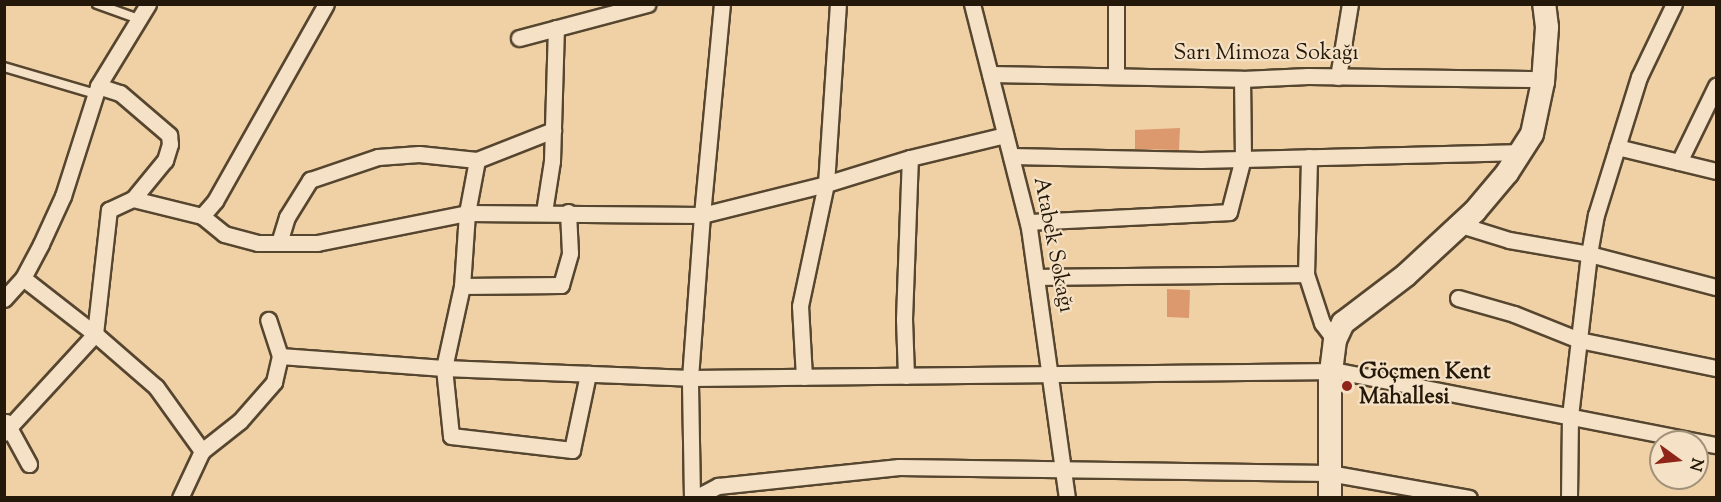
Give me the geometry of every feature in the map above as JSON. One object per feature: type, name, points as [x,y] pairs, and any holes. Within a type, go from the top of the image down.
[{"type":"street","points":[[4,299],[23,278],[63,196],[97,90],[148,4]]},
{"type":"street","points":[[202,216],[215,201],[326,4]]},
{"type":"street","points":[[519,38],[648,4]]},
{"type":"street","points":[[722,4],[702,215],[690,378],[694,498],[718,486],[899,467],[1329,473],[1469,498]]},
{"type":"street","points":[[804,376],[800,306],[826,184],[838,4]]},
{"type":"street","name":"Atabek Sokağı","points":[[972,4],[1028,222],[1038,277],[1067,498]]},
{"type":"street","points":[[1116,4],[1116,76]]},
{"type":"street","points":[[1338,77],[1350,4]]},
{"type":"street","points":[[1330,498],[1331,371],[1335,340],[1343,323],[1406,275],[1461,225],[1507,173],[1532,134],[1543,82],[1547,27],[1544,4]]},
{"type":"street","points":[[1569,498],[1570,416],[1589,254],[1596,215],[1639,78],[1674,4]]},
{"type":"street","points":[[544,212],[554,130],[556,28]]},
{"type":"street","name":"Sarı Mimoza Sokağı","points":[[990,75],[1242,79],[1338,77],[1530,79],[1543,82]]},
{"type":"street","points":[[1028,222],[1229,212],[1243,158],[1242,79]]},
{"type":"street","points":[[1679,162],[1716,86]]},
{"type":"street","points":[[29,464],[6,427],[95,334],[109,210],[133,199],[165,160],[170,144],[169,135],[120,93],[97,90]]},
{"type":"street","points":[[279,243],[287,217],[310,180],[378,157],[419,154],[477,160],[554,130]]},
{"type":"street","points":[[133,199],[202,216],[224,234],[258,243],[318,243],[467,213],[568,212],[702,215],[826,184],[910,158],[1005,135]]},
{"type":"street","points":[[1617,147],[1716,171]]},
{"type":"street","points":[[1011,156],[1201,160],[1520,152]]},
{"type":"street","points":[[1309,157],[1306,274],[1322,322],[1335,340]]},
{"type":"street","points":[[906,376],[904,319],[910,158]]},
{"type":"street","points":[[477,160],[467,213],[462,286],[444,368],[451,436],[572,450],[588,374]]},
{"type":"street","points":[[462,286],[561,285],[570,253],[568,212]]},
{"type":"street","points":[[1461,225],[1509,240],[1589,254],[1716,287]]},
{"type":"street","points":[[1038,277],[1306,274]]},
{"type":"street","points":[[23,278],[95,334],[156,387],[202,451]]},
{"type":"street","points":[[1458,298],[1514,314],[1579,340],[1716,368]]},
{"type":"street","points":[[180,498],[202,451],[240,421],[274,382],[280,356],[268,320]]},
{"type":"street","points":[[280,356],[444,368],[690,378],[1331,371],[1716,445]]},
{"type":"lane","points":[[97,4],[140,19]]},
{"type":"lane","points":[[4,67],[97,90]]},
{"type":"building","points":[[1180,128],[1179,150],[1135,149],[1135,130]]},
{"type":"building","points":[[1167,289],[1190,290],[1189,318],[1167,317]]},
{"type":"place","name":"Göçmen Kent Mahallesi","points":[[1347,386]]}]
